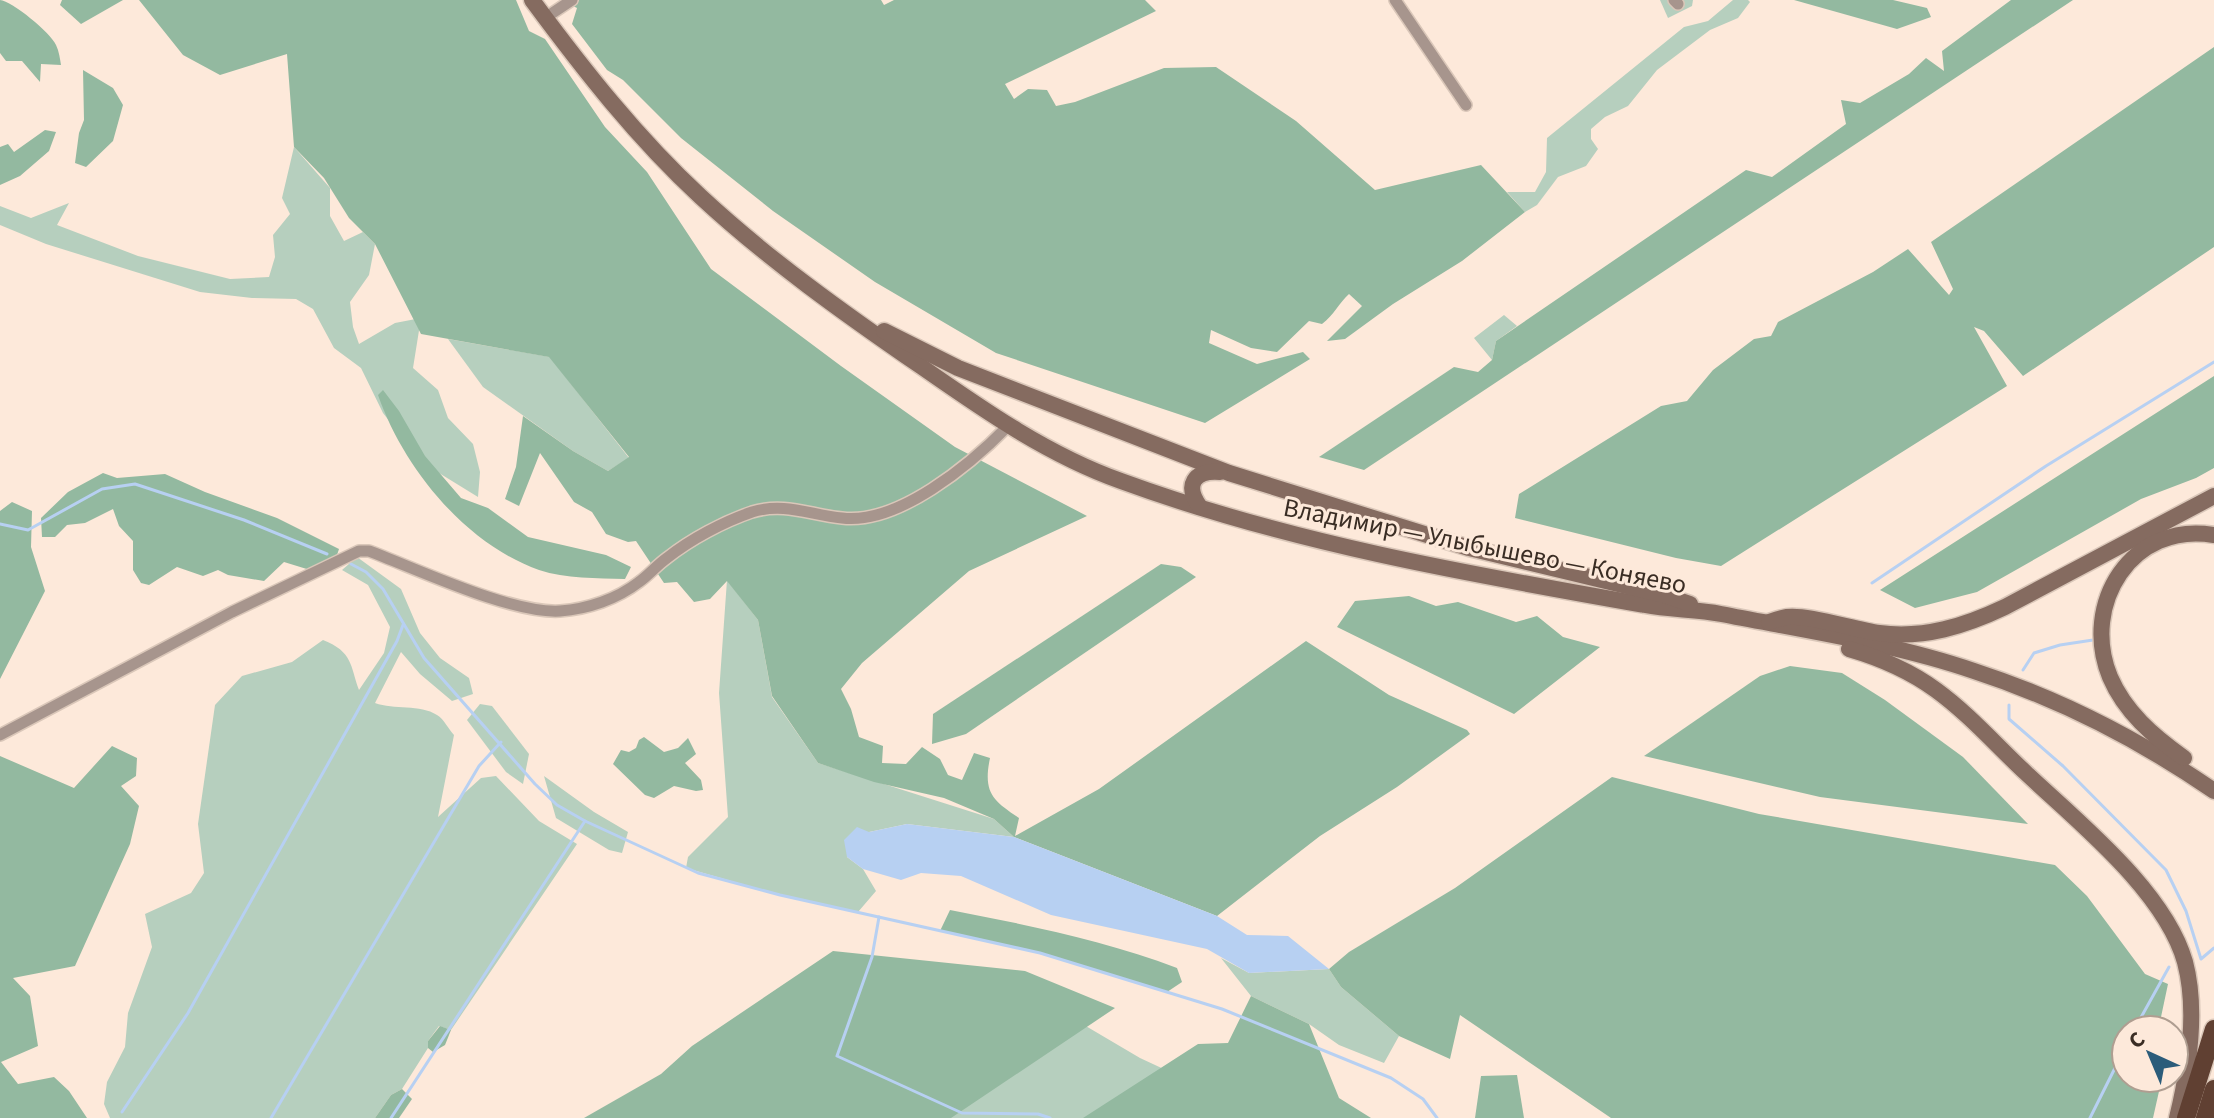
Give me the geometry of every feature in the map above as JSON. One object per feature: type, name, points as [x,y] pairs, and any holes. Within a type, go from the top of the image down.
[{"type":"highway","points":[[2186,1118],[2214,1029]]},
{"type":"highway","points":[[2205,1118],[2214,1089]]},
{"type":"main road","name":"Владимир — Улыбышево — Коняево","points":[[532,0],[584,69],[666,163],[701,197],[827,301],[1008,426],[1118,480],[1262,527],[1371,554],[1652,606],[1715,613]]},
{"type":"main road","name":"Владимир — Улыбышево — Коняево","points":[[785,267],[882,330],[958,368],[1229,473],[1469,548],[1664,595],[1715,613],[1880,646],[1972,670],[2059,704],[2154,750],[2214,791]]},
{"type":"main road","points":[[1200,507],[1192,487],[1197,476],[1207,471],[1229,473]]},
{"type":"main road","points":[[1763,624],[1789,616],[1905,635],[1972,622],[2214,496]]},
{"type":"main road","points":[[2214,535],[2180,534],[2134,557],[2117,575],[2106,594],[2101,627],[2109,674],[2125,703],[2141,724],[2214,780]]},
{"type":"main road","points":[[1763,624],[1894,665],[1937,691],[2115,858],[2147,893],[2171,929],[2185,962],[2190,1004],[2189,1051],[2177,1118]]},
{"type":"street","points":[[545,18],[572,0]]},
{"type":"street","points":[[1395,0],[1466,105]]},
{"type":"street","points":[[0,735],[232,612],[359,551],[369,551],[528,608],[558,611],[588,606],[613,597],[639,582],[665,559],[694,540],[751,513],[774,507],[842,518],[862,518],[887,511],[940,484],[978,456],[1008,426]]},
{"type":"green space","points":[[0,0],[31,18],[56,45],[61,65],[41,64],[40,82],[22,61],[6,61],[0,53]]},
{"type":"green space","points":[[62,0],[123,0],[81,24],[60,5]]},
{"type":"green space","points":[[139,0],[516,0],[529,31],[545,39],[605,127],[647,172],[711,269],[955,447],[1087,516],[969,571],[862,663],[841,689],[859,737],[883,746],[882,763],[906,764],[922,747],[940,759],[948,775],[962,780],[974,753],[990,758],[989,787],[996,800],[1019,818],[1015,836],[1099,789],[1306,641],[1389,695],[1470,734],[1397,787],[1320,836],[1217,916],[1014,837],[994,819],[944,798],[874,782],[818,763],[772,696],[758,620],[727,581],[710,599],[694,602],[677,582],[664,583],[636,541],[628,542],[606,534],[592,512],[574,502],[540,453],[519,506],[505,499],[516,467],[523,416],[608,471],[629,457],[549,357],[421,334],[375,244],[349,218],[324,178],[294,147],[287,54],[220,75],[183,55]]},
{"type":"green space","points":[[561,0],[881,0],[884,5],[894,0],[1145,0],[1156,11],[1005,84],[1014,99],[1028,89],[1047,90],[1056,106],[1075,102],[1164,68],[1216,67],[1296,121],[1375,190],[1481,165],[1525,212],[1462,261],[1393,304],[1345,339],[1327,341],[1362,306],[1349,294],[1322,324],[1309,321],[1277,352],[1251,348],[1211,330],[1209,343],[1257,364],[1303,352],[1310,359],[1205,423],[996,353],[875,282],[773,211],[681,138],[623,80],[607,70],[572,24],[577,8]]},
{"type":"green space","points":[[1660,0],[1693,0],[1692,6],[1668,18]]},
{"type":"green space","points":[[1733,0],[1750,2],[1738,18],[1710,30],[1657,70],[1628,106],[1605,117],[1591,129],[1591,139],[1598,149],[1586,166],[1558,177],[1537,205],[1525,212],[1507,192],[1535,192],[1546,172],[1547,138],[1684,27],[1708,21]]},
{"type":"green space","points":[[1794,0],[1893,0],[1927,8],[1931,17],[1897,29]]},
{"type":"green space","points":[[2011,0],[2073,0],[1364,470],[1319,457],[1454,367],[1478,372],[1492,360],[1496,341],[1746,170],[1772,177],[1846,124],[1841,100],[1860,103],[1909,74],[1926,58],[1944,71],[1942,51]]},
{"type":"green space","points":[[2214,47],[2214,247],[2023,376],[1984,331],[1974,327],[2007,386],[1721,566],[1676,558],[1515,518],[1519,494],[1661,406],[1687,401],[1713,370],[1754,339],[1771,336],[1778,322],[1873,272],[1908,249],[1949,295],[1953,289],[1931,242]]},
{"type":"green space","points":[[83,70],[113,88],[123,105],[113,141],[86,167],[75,163],[84,120]]},
{"type":"green space","points":[[45,130],[56,132],[49,151],[20,176],[0,185],[0,147],[8,144],[14,152]]},
{"type":"green space","points":[[294,147],[330,188],[330,216],[344,241],[363,232],[375,244],[369,275],[350,302],[359,344],[395,323],[421,318],[413,368],[438,390],[448,418],[473,444],[480,472],[478,497],[439,473],[408,445],[383,413],[361,368],[334,348],[313,309],[296,299],[200,292],[46,244],[0,225],[0,206],[31,218],[69,203],[57,225],[138,256],[230,279],[269,277],[275,257],[273,235],[290,214],[282,198]]},
{"type":"green space","points":[[1504,315],[1517,326],[1496,341],[1492,360],[1474,338]]},
{"type":"green space","points":[[448,339],[550,357],[629,458],[608,471],[573,451],[483,387]]},
{"type":"green space","points":[[2214,376],[2214,468],[2141,499],[1977,592],[1915,608],[1880,590]]},
{"type":"green space","points":[[383,390],[425,456],[461,498],[488,508],[528,537],[606,555],[631,567],[625,579],[549,573],[512,558],[486,542],[440,500],[420,475],[389,422],[378,395]]},
{"type":"green space","points":[[103,473],[117,478],[165,474],[277,518],[339,549],[337,555],[310,570],[284,562],[264,581],[228,575],[218,570],[203,576],[177,567],[149,585],[141,583],[133,570],[133,541],[119,526],[113,509],[85,523],[67,525],[55,537],[42,537],[41,518],[68,492]]},
{"type":"green space","points":[[12,502],[32,511],[31,547],[45,591],[0,679],[0,511]]},
{"type":"green space","points":[[357,557],[401,589],[420,633],[440,658],[469,678],[473,694],[452,701],[420,674],[401,652],[375,703],[430,712],[442,719],[454,735],[438,817],[481,778],[496,776],[539,821],[577,844],[451,1030],[439,1026],[402,1089],[391,1095],[375,1118],[110,1118],[104,1104],[107,1082],[125,1047],[128,1013],[152,947],[145,914],[191,893],[204,873],[198,824],[215,705],[242,676],[292,662],[323,640],[345,655],[352,666],[359,690],[384,653],[390,627],[368,585],[342,570]]},
{"type":"green space","points":[[1161,564],[1181,567],[1196,577],[966,734],[932,744],[933,714]]},
{"type":"green space","points":[[727,580],[758,620],[772,697],[818,763],[994,819],[1014,837],[907,824],[869,832],[847,857],[863,869],[876,891],[858,912],[769,892],[686,868],[688,857],[728,817],[719,693]]},
{"type":"green space","points":[[1409,596],[1436,606],[1458,602],[1516,622],[1537,616],[1563,637],[1600,647],[1514,714],[1337,627],[1355,601]]},
{"type":"green space","points":[[1790,666],[1842,673],[1885,700],[1963,757],[2028,824],[1820,797],[1644,756],[1760,676]]},
{"type":"green space","points":[[480,704],[492,706],[529,754],[523,784],[506,772],[467,720]]},
{"type":"green space","points":[[644,737],[664,752],[678,748],[688,738],[696,754],[685,763],[701,780],[703,790],[674,786],[654,798],[645,795],[613,764],[621,750],[629,752]]},
{"type":"green space","points":[[112,746],[137,758],[136,776],[121,786],[139,806],[130,844],[75,966],[13,978],[30,996],[38,1046],[1,1062],[18,1084],[54,1077],[69,1091],[87,1118],[0,1118],[0,756],[74,788]]},
{"type":"green space","points":[[544,776],[628,832],[622,853],[609,850],[556,818]]},
{"type":"green space","points":[[1612,777],[1759,814],[2055,865],[2087,896],[2145,974],[2168,984],[2162,1014],[2110,1014],[2110,1094],[2158,1094],[2153,1118],[1611,1118],[1460,1015],[1450,1059],[1399,1036],[1341,987],[1329,969],[1349,952],[1455,888]]},
{"type":"green space","points":[[950,910],[1122,949],[1177,968],[1182,982],[1167,992],[1040,953],[940,931]]},
{"type":"green space","points":[[833,951],[1025,971],[1115,1008],[951,1118],[584,1118],[661,1074],[692,1046]]},
{"type":"green space","points":[[1221,958],[1249,973],[1329,969],[1341,987],[1399,1036],[1384,1063],[1339,1045],[1309,1024],[1251,996]]},
{"type":"green space","points":[[1251,996],[1309,1024],[1339,1098],[1371,1118],[1083,1118],[1198,1044],[1228,1043]]},
{"type":"green space","points":[[1062,1012],[1140,1058],[1269,1118],[940,1118]]},
{"type":"green space","points":[[440,1026],[451,1030],[445,1045],[433,1052],[428,1048],[428,1041]]},
{"type":"green space","points":[[1517,1075],[1524,1118],[1475,1118],[1481,1076]]},
{"type":"green space","points":[[402,1089],[412,1099],[399,1118],[375,1118],[391,1095]]},
{"type":"water","points":[[907,824],[1014,837],[1217,916],[1247,935],[1288,936],[1329,969],[1249,973],[1207,949],[1051,915],[961,876],[921,873],[901,880],[863,869],[847,857],[844,840],[857,827],[869,832]]},
{"type":"waterway","points":[[1872,583],[2046,466],[2214,362]]},
{"type":"waterway","points":[[0,524],[28,530],[102,489],[135,484],[244,520],[327,554]]},
{"type":"waterway","points":[[351,564],[366,572],[383,589],[424,658],[535,784],[557,805],[585,821],[698,873],[780,895],[1040,953],[1222,1009],[1391,1078],[1423,1099],[1437,1118]]},
{"type":"waterway","points":[[122,1112],[188,1013],[397,641],[403,625]]},
{"type":"waterway","points":[[2023,670],[2034,653],[2093,640]]},
{"type":"waterway","points":[[2009,705],[2009,719],[2063,766],[2166,870],[2186,911],[2201,959],[2214,948]]},
{"type":"waterway","points":[[271,1118],[479,766],[501,742]]},
{"type":"waterway","points":[[391,1118],[585,821]]},
{"type":"waterway","points":[[879,917],[872,957],[837,1056],[962,1113],[1038,1114],[1050,1118]]},
{"type":"waterway","points":[[2143,1014],[2169,967]]},
{"type":"waterway","points":[[2090,1118],[2110,1078]]}]
